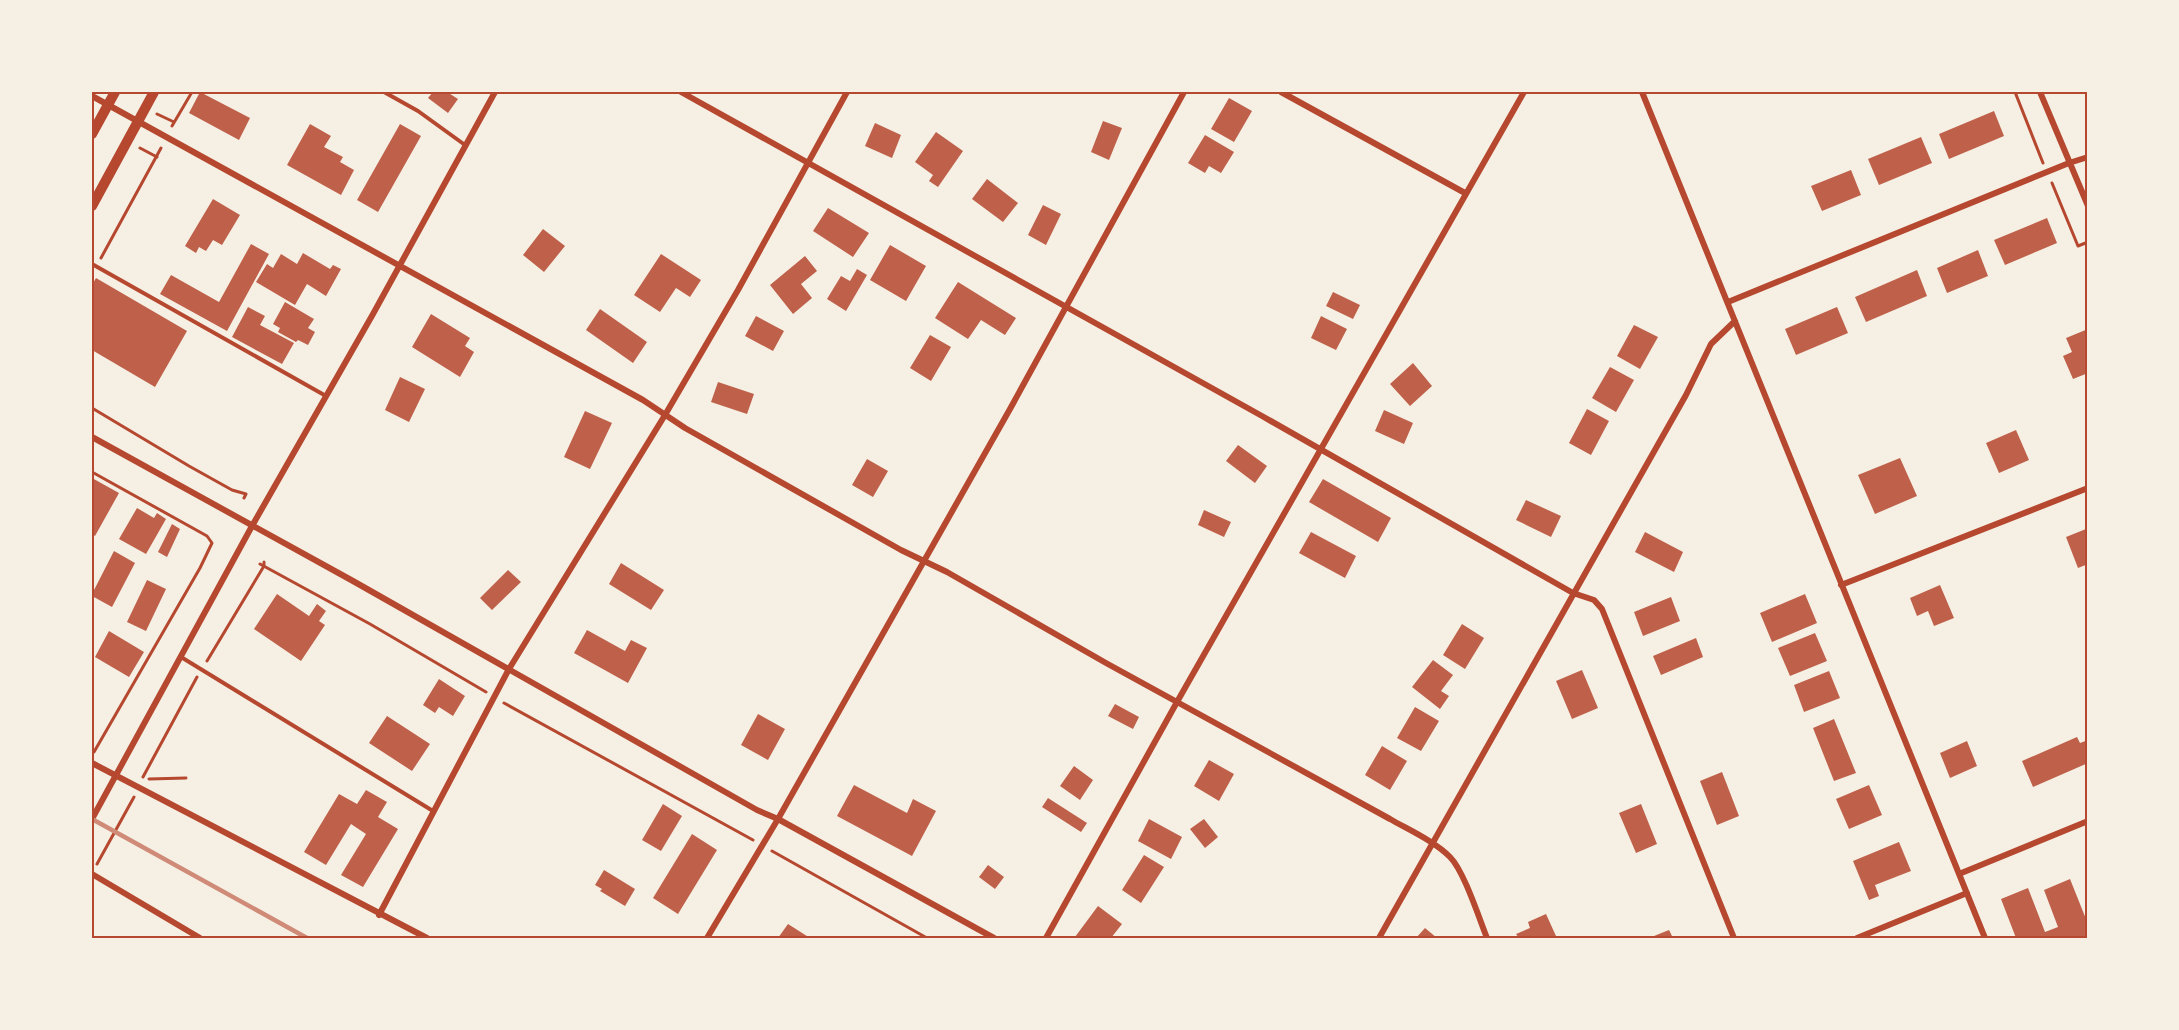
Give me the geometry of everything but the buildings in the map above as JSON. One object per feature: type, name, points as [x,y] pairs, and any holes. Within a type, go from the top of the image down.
[{"type":"street","points":[[92,134],[115,92]]},
{"type":"street","points":[[92,206],[154,92]]},
{"type":"street","points":[[92,819],[252,526],[327,396],[495,92]]},
{"type":"street","points":[[681,92],[1262,416],[1572,593],[1594,600],[1602,609],[1734,939]]},
{"type":"street","points":[[379,915],[509,669],[665,415],[738,290],[847,92]]},
{"type":"street","points":[[707,939],[778,819],[1011,409],[1065,306],[1184,92]]},
{"type":"street","points":[[1281,92],[1465,193]]},
{"type":"street","points":[[1046,939],[1177,702],[1524,92]]},
{"type":"street","points":[[1642,92],[1985,939]]},
{"type":"street","points":[[2040,92],[2088,206]]},
{"type":"street","points":[[92,96],[643,400],[842,517],[947,572],[1390,819],[1451,857],[1463,879],[1487,939]]},
{"type":"street","points":[[1728,302],[2088,157]]},
{"type":"street","points":[[1379,939],[1572,593],[1686,395],[1712,344],[1735,321]]},
{"type":"street","points":[[92,436],[757,810],[778,819],[994,939]]},
{"type":"street","points":[[1841,585],[2088,488]]},
{"type":"street","points":[[92,763],[427,939]]},
{"type":"street","points":[[1959,874],[2088,821]]},
{"type":"street","points":[[92,874],[201,939]]},
{"type":"street","points":[[1857,939],[1967,893]]},
{"type":"lane","points":[[384,92],[418,111],[465,146]]},
{"type":"lane","points":[[92,264],[327,396]]},
{"type":"lane","points":[[181,656],[434,811]]},
{"type":"path","points":[[97,267],[157,157],[166,136],[192,92]]},
{"type":"path","points":[[92,408],[189,466],[232,490],[246,494],[244,498]]},
{"type":"path","points":[[92,472],[207,536],[212,543],[200,568],[92,756]]},
{"type":"path","points":[[186,778],[142,779],[263,564],[494,697],[927,939]]},
{"type":"path","points":[[92,874],[138,788]]},
{"type":"railway","points":[[92,819],[307,938]]}]
